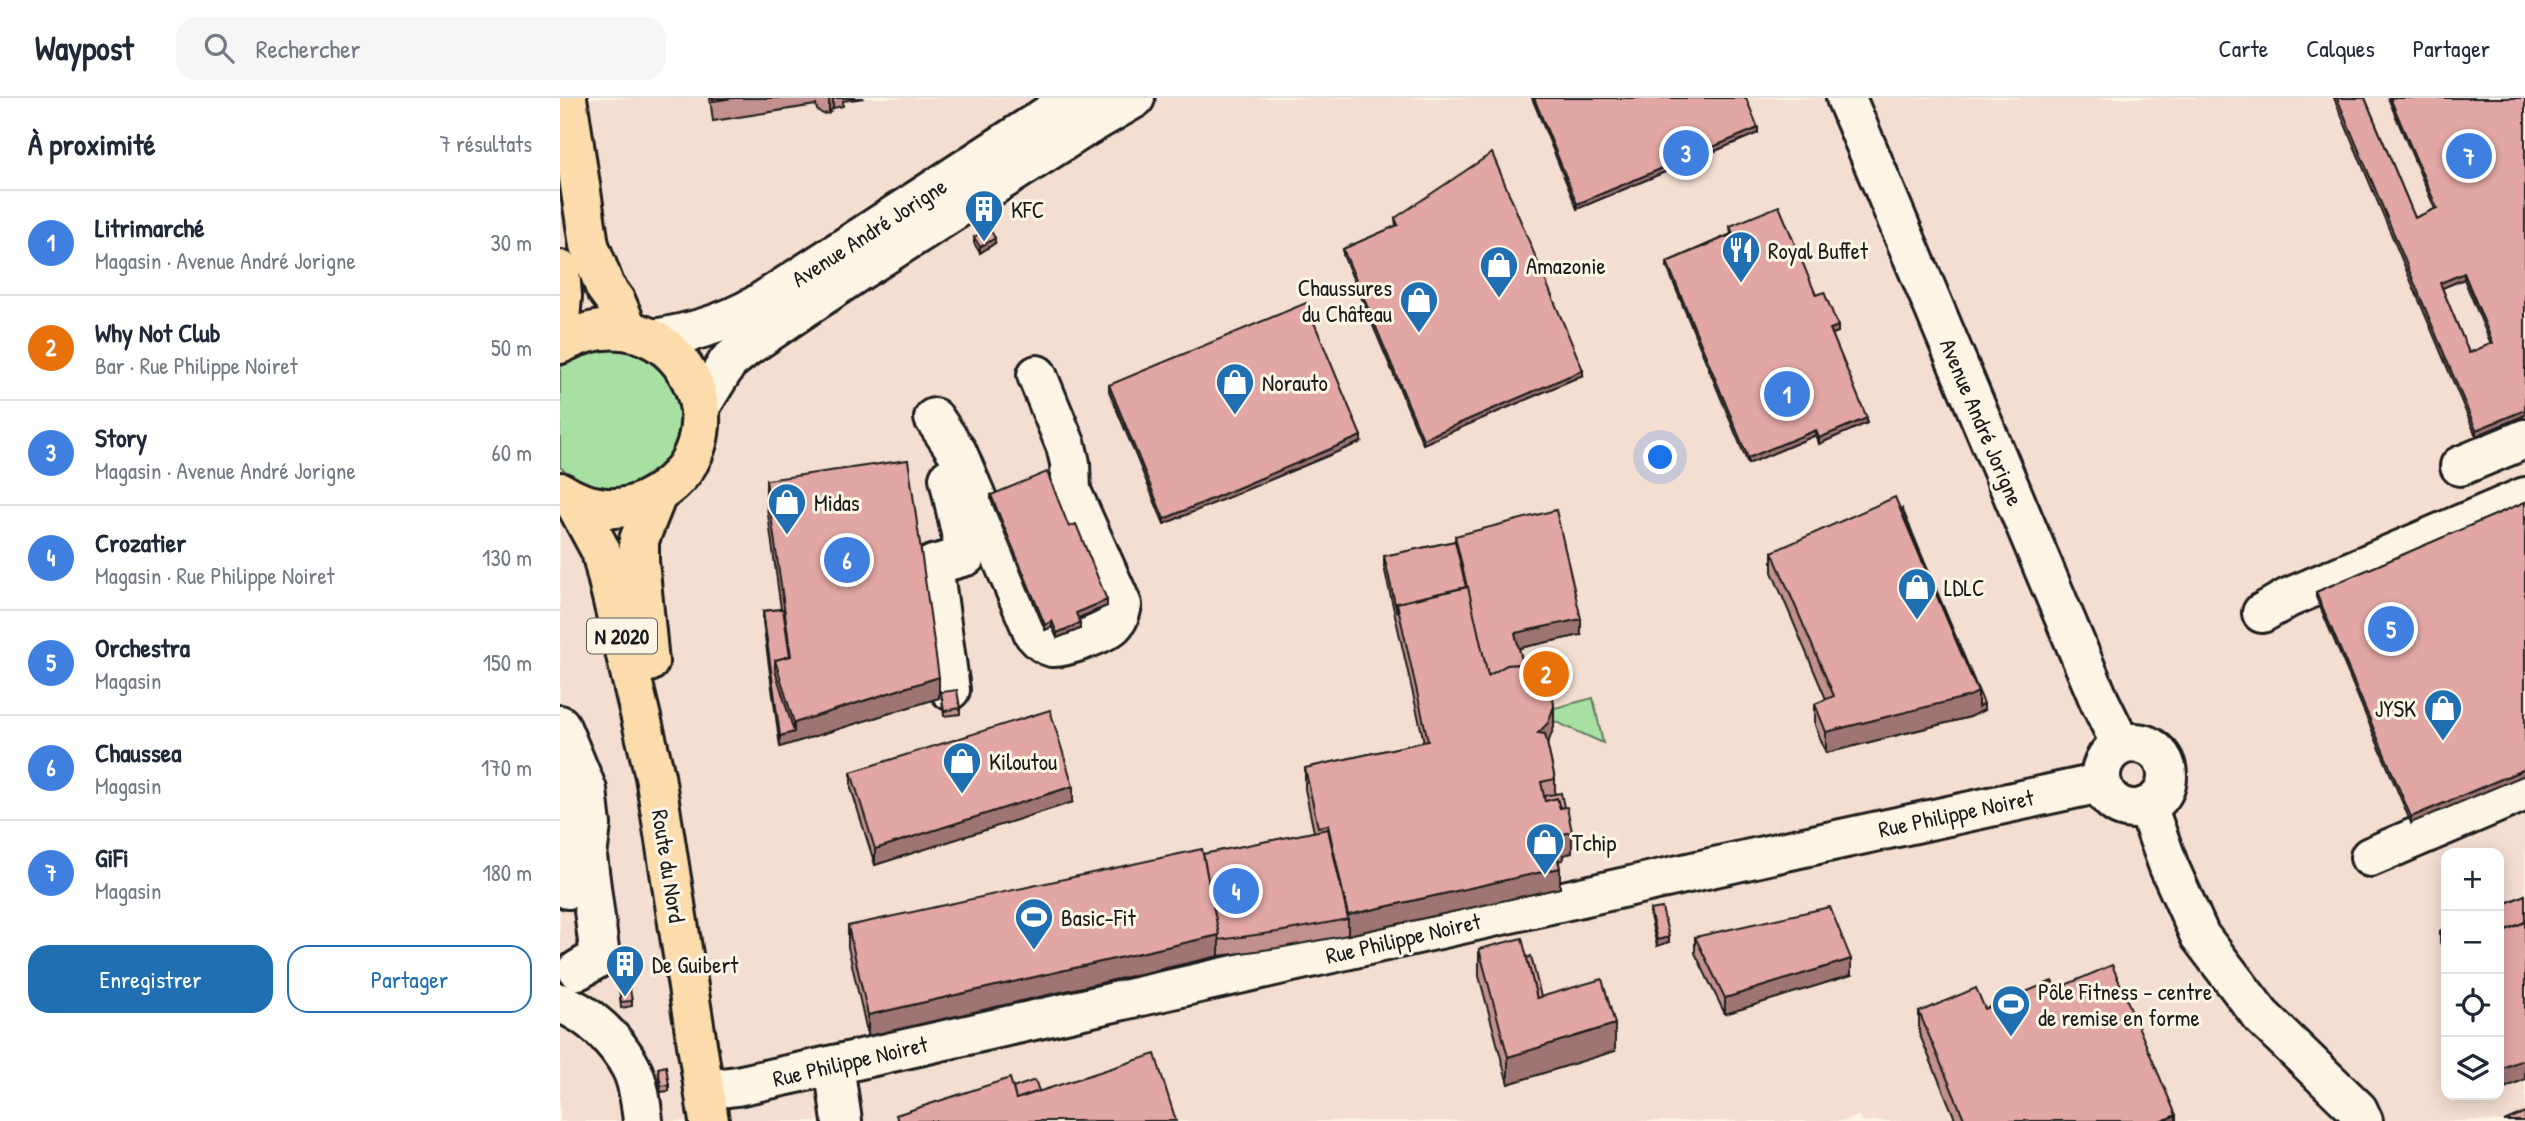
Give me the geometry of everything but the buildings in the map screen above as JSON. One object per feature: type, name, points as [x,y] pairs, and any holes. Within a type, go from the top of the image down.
[{"type":"main road","points":[[568,98],[589,245],[605,287],[641,334]]},
{"type":"main road","points":[[560,270],[560,321]]},
{"type":"main road","points":[[560,344],[579,334],[604,328],[641,334],[671,351],[685,367],[695,386],[700,407],[696,448],[687,466],[674,482],[657,495],[638,504],[617,509],[595,507],[567,497]]},
{"type":"main road","name":"Route du Nord","points":[[655,776],[639,540],[657,495]]},
{"type":"main road","name":"Route du Nord","points":[[567,497],[601,551],[655,776],[706,1105]]},
{"type":"street","name":"Avenue André Jorigne","points":[[641,334],[706,328],[731,320],[1074,98]]},
{"type":"street","name":"Avenue André Jorigne","points":[[700,407],[728,362],[748,346],[853,275],[1135,98]]},
{"type":"street","points":[[1148,98],[1161,98]]},
{"type":"street","name":"Avenue André Jorigne","points":[[1846,98],[2099,700],[2121,745]]},
{"type":"street","points":[[950,690],[933,565],[966,556],[934,418],[957,452],[1034,634],[1040,641],[1050,646],[1062,647],[1110,628],[1120,615],[1122,606],[1071,491],[1066,446],[1037,375]]},
{"type":"street","points":[[2460,466],[2525,439]]},
{"type":"street","points":[[2262,613],[2288,598],[2525,498]]},
{"type":"street","points":[[562,729],[587,790],[591,825],[587,856],[600,957],[569,975],[560,808],[562,729]]},
{"type":"street","points":[[2121,745],[2146,745],[2154,749],[2164,763],[2167,771],[2165,788],[2160,796],[2147,806],[2137,809],[2119,806],[2111,800],[2101,783],[2105,761],[2111,751],[2121,745]]},
{"type":"street","name":"Rue Philippe Noiret","points":[[706,1105],[737,1086],[1861,834],[2101,783]]},
{"type":"street","points":[[2370,857],[2525,791]]},
{"type":"street","points":[[2147,806],[2169,867],[2200,936],[2261,1016],[2358,1111],[2363,1121]]},
{"type":"street","points":[[560,1003],[578,1010],[622,1054],[632,1069],[643,1121]]},
{"type":"street","points":[[834,1065],[842,1121]]},
{"type":"shaded area","points":[[560,98],[2525,98],[2525,1121],[1862,1121],[1858,1115],[1848,1121],[560,1121]]},
{"type":"green space","points":[[598,347],[631,349],[648,356],[668,376],[680,401],[682,429],[675,450],[646,480],[623,489],[589,485],[560,467],[560,368],[580,353]]},
{"type":"green space","points":[[1593,698],[1603,743],[1554,721],[1551,709]]},
{"type":"place","name":"Story","points":[[1686,153]]},
{"type":"place","name":"GiFi","points":[[2469,156]]},
{"type":"place","name":"KFC","points":[[984,243]]},
{"type":"place","name":"Royal Buffet","points":[[1741,284]]},
{"type":"place","name":"Amazonie","points":[[1499,299]]},
{"type":"place","name":"Chaussures du Château","points":[[1419,334]]},
{"type":"place","name":"Litrimarché","points":[[1787,394]]},
{"type":"place","name":"Norauto","points":[[1235,416]]},
{"type":"place","name":"Midas","points":[[787,536]]},
{"type":"place","name":"Chaussea","points":[[847,560]]},
{"type":"place","name":"LDLC","points":[[1917,621]]},
{"type":"place","name":"Orchestra","points":[[2391,629]]},
{"type":"place","name":"Why Not Club","points":[[1546,674]]},
{"type":"place","name":"JYSK","points":[[2443,742]]},
{"type":"place","name":"Kiloutou","points":[[962,795]]},
{"type":"place","name":"Tchip","points":[[1545,876]]},
{"type":"place","name":"Crozatier","points":[[1236,891]]},
{"type":"place","name":"Basic-Fit","points":[[1034,951]]},
{"type":"place","name":"De Guibert","points":[[625,998]]},
{"type":"place","name":"Pôle Fitness - centre de remise en forme","points":[[2011,1038]]}]
